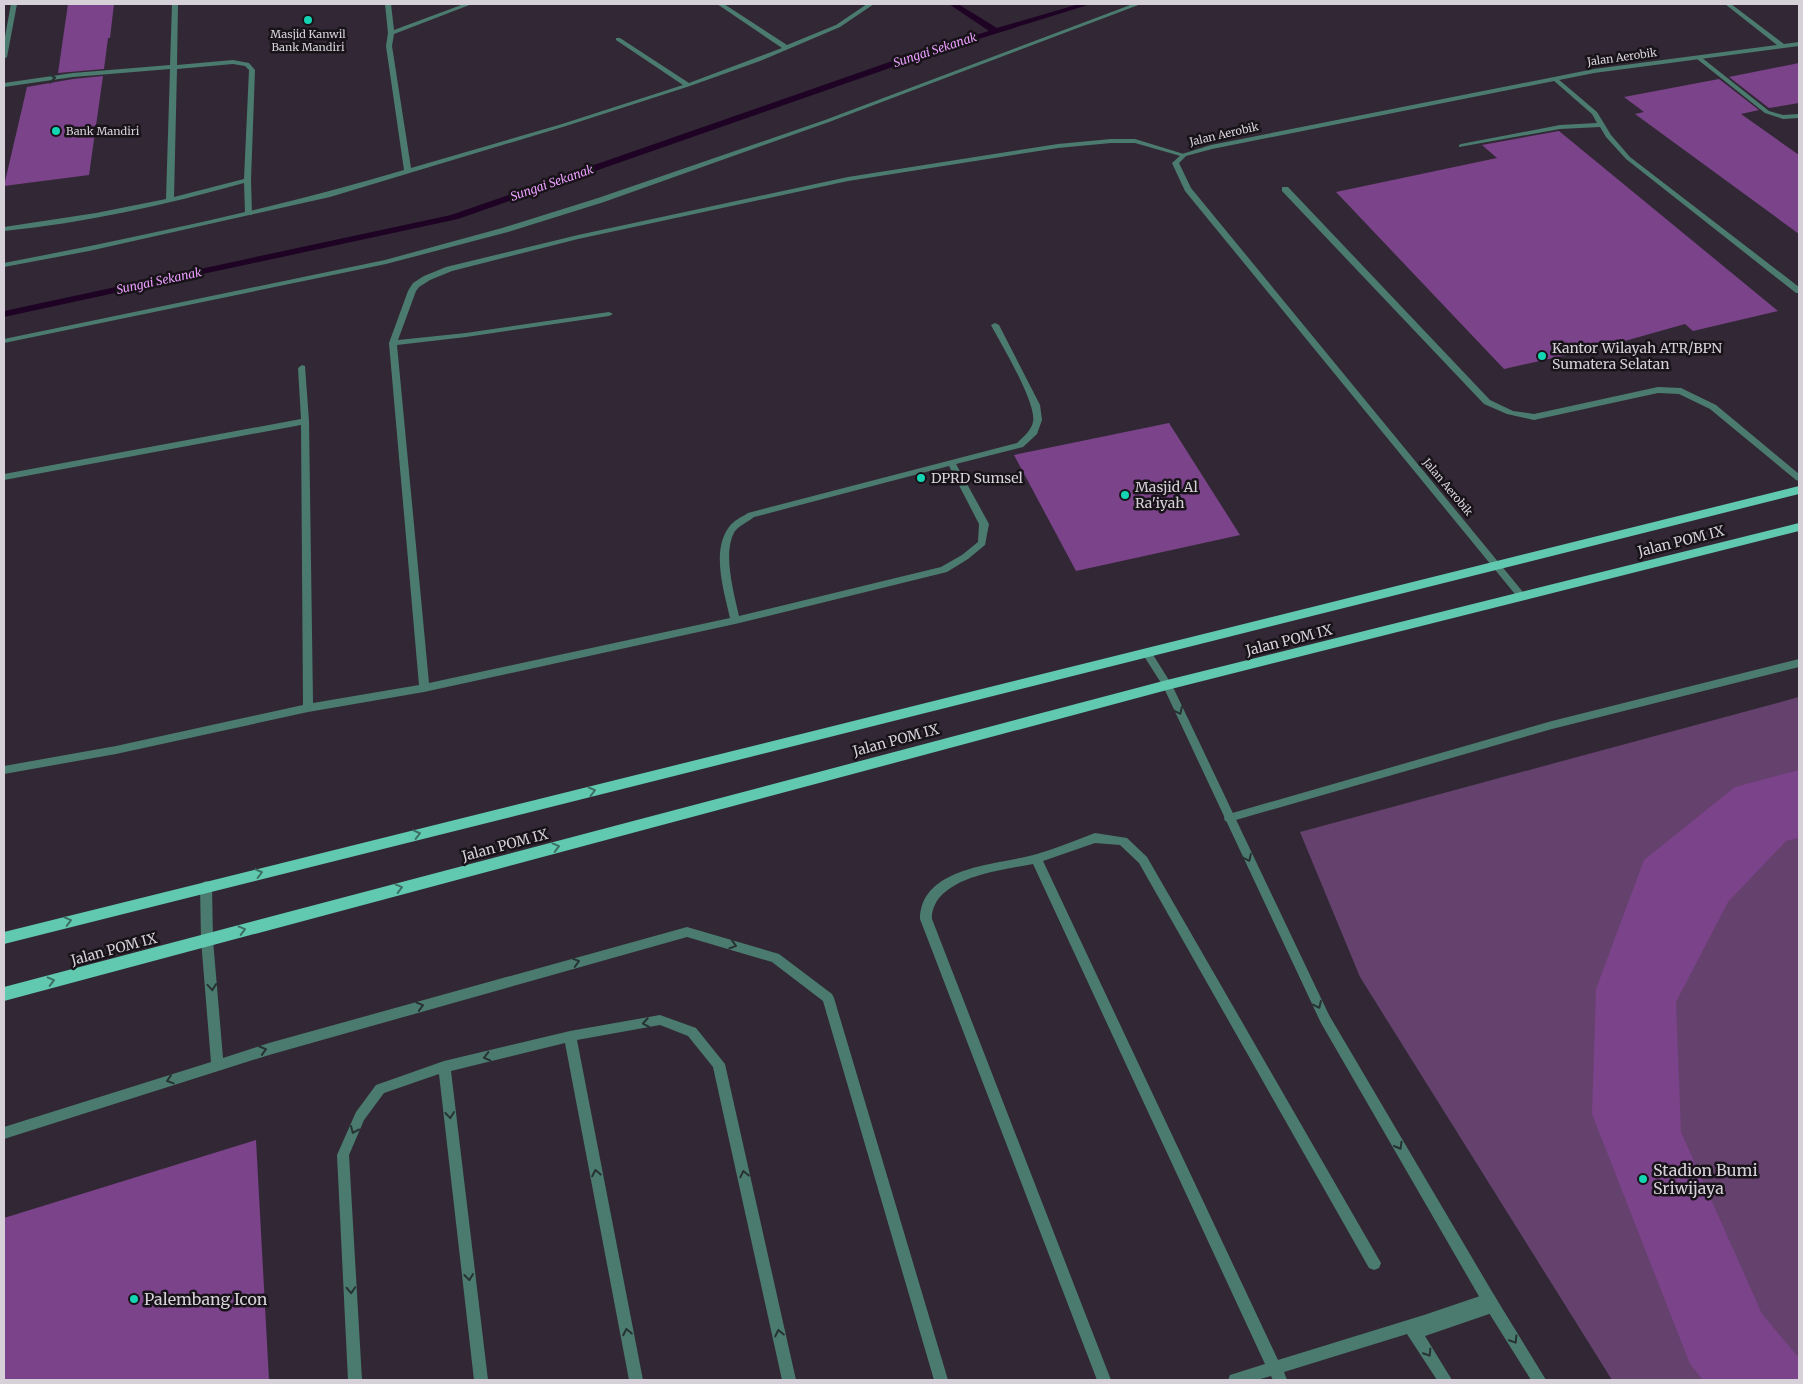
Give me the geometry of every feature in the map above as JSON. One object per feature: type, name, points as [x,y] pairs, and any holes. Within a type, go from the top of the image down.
[{"type":"main road","name":"Jalan POM IX","points":[[4,938],[206,886],[1799,490]]},
{"type":"main road","name":"Jalan POM IX","points":[[4,994],[1166,686],[1799,527]]},
{"type":"street","points":[[4,57],[7,24],[14,4]]},
{"type":"street","points":[[170,201],[175,4]]},
{"type":"street","points":[[388,4],[391,33],[389,46],[408,172]]},
{"type":"street","points":[[391,33],[469,4]]},
{"type":"street","points":[[720,4],[787,48]]},
{"type":"street","points":[[4,265],[89,249],[249,213],[327,195],[408,172],[688,85],[787,48],[838,26],[871,4]]},
{"type":"street","points":[[4,341],[386,262],[504,230],[601,200],[827,121],[1138,4]]},
{"type":"street","points":[[1728,4],[1784,47]]},
{"type":"street","points":[[618,40],[688,85]]},
{"type":"street","name":"Jalan Aerobik","points":[[1522,597],[1498,565],[1188,189],[1175,163],[1184,155],[1220,145],[1594,71],[1799,44]]},
{"type":"street","points":[[1699,58],[1767,112],[1783,117],[1799,116]]},
{"type":"street","points":[[4,85],[124,71],[233,62],[247,64],[252,70],[247,180],[249,213]]},
{"type":"street","points":[[1555,79],[1595,113],[1628,158],[1799,291]]},
{"type":"street","points":[[1461,146],[1551,128],[1602,125]]},
{"type":"street","points":[[424,688],[393,343],[412,291],[416,285],[449,269],[578,237],[848,179],[1058,146],[1135,141],[1184,155]]},
{"type":"street","points":[[4,229],[66,222],[170,201],[247,180]]},
{"type":"street","points":[[1285,189],[1487,402],[1504,412],[1534,417],[1658,390],[1681,391],[1713,407],[1799,478]]},
{"type":"street","points":[[393,343],[466,335],[609,314]]},
{"type":"street","points":[[735,620],[726,576],[726,546],[732,529],[751,515],[1020,445],[1034,432],[1038,420],[1036,405],[995,325]]},
{"type":"street","points":[[302,368],[305,421],[308,708]]},
{"type":"street","points":[[4,477],[305,421]]},
{"type":"street","points":[[4,770],[116,750],[308,708],[424,688],[735,620],[944,570],[966,557],[982,543],[984,524],[951,462]]},
{"type":"street","points":[[1147,653],[1166,686],[1325,1019],[1491,1303],[1539,1380]]},
{"type":"street","points":[[1229,818],[1552,725],[1799,663]]},
{"type":"street","points":[[1104,1380],[926,919],[928,903],[940,889],[962,876],[1036,859],[1095,838],[1123,841],[1143,860],[1374,1264]]},
{"type":"street","points":[[1036,859],[1277,1374]]},
{"type":"street","points":[[206,886],[207,940],[217,1064]]},
{"type":"street","points":[[4,1132],[217,1064],[687,932],[775,958],[828,998],[941,1380]]},
{"type":"street","points":[[355,1380],[343,1155],[360,1116],[380,1089],[444,1067],[570,1036],[660,1020],[692,1032],[719,1064],[789,1380]]},
{"type":"street","points":[[570,1036],[636,1380]]},
{"type":"street","points":[[444,1067],[481,1380]]},
{"type":"street","points":[[1235,1380],[1277,1374],[1491,1303]]},
{"type":"street","points":[[1412,1330],[1445,1380]]},
{"type":"shaded area","name":"Stadion Bumi Sriwijaya","points":[[1799,697],[1799,1380],[1612,1380],[1360,977],[1300,832]]},
{"type":"building","points":[[68,4],[114,4],[104,69],[58,73]]},
{"type":"building","points":[[1799,63],[1799,103],[1769,108],[1729,77]]},
{"type":"building","name":"Bank Mandiri","points":[[103,76],[89,175],[4,186],[27,87]]},
{"type":"building","points":[[1719,79],[1759,110],[1741,114],[1799,155],[1799,234],[1635,114],[1644,112],[1624,97]]},
{"type":"building","points":[[1559,131],[1778,311],[1693,331],[1685,324],[1607,346],[1504,369],[1336,192],[1497,158],[1482,145]]},
{"type":"building","name":"Masjid Al Ra'iyah","points":[[1169,423],[1240,535],[1076,571],[1014,455]]},
{"type":"building","points":[[1799,770],[1799,838],[1786,841],[1728,902],[1676,1002],[1681,1132],[1762,1314],[1799,1358],[1799,1380],[1703,1380],[1690,1364],[1592,1114],[1596,989],[1644,860],[1735,787]]},
{"type":"building","name":"Palembang Icon","points":[[256,1140],[269,1380],[4,1380],[4,1218]]},
{"type":"waterway","points":[[953,4],[995,31]]},
{"type":"waterway","name":"Sungai Sekanak","points":[[4,314],[454,217],[924,53],[1087,4]]},
{"type":"place","name":"Masjid Kanwil Bank Mandiri","points":[[308,20]]},
{"type":"place","name":"Bank Mandiri","points":[[56,131]]},
{"type":"place","name":"Kantor Wilayah ATR/BPN Sumatera Selatan","points":[[1542,356]]},
{"type":"place","name":"DPRD Sumsel","points":[[921,478]]},
{"type":"place","name":"Masjid Al Ra'iyah","points":[[1125,495]]},
{"type":"place","name":"Stadion Bumi Sriwijaya","points":[[1643,1179]]},
{"type":"place","name":"Palembang Icon","points":[[134,1299]]}]
